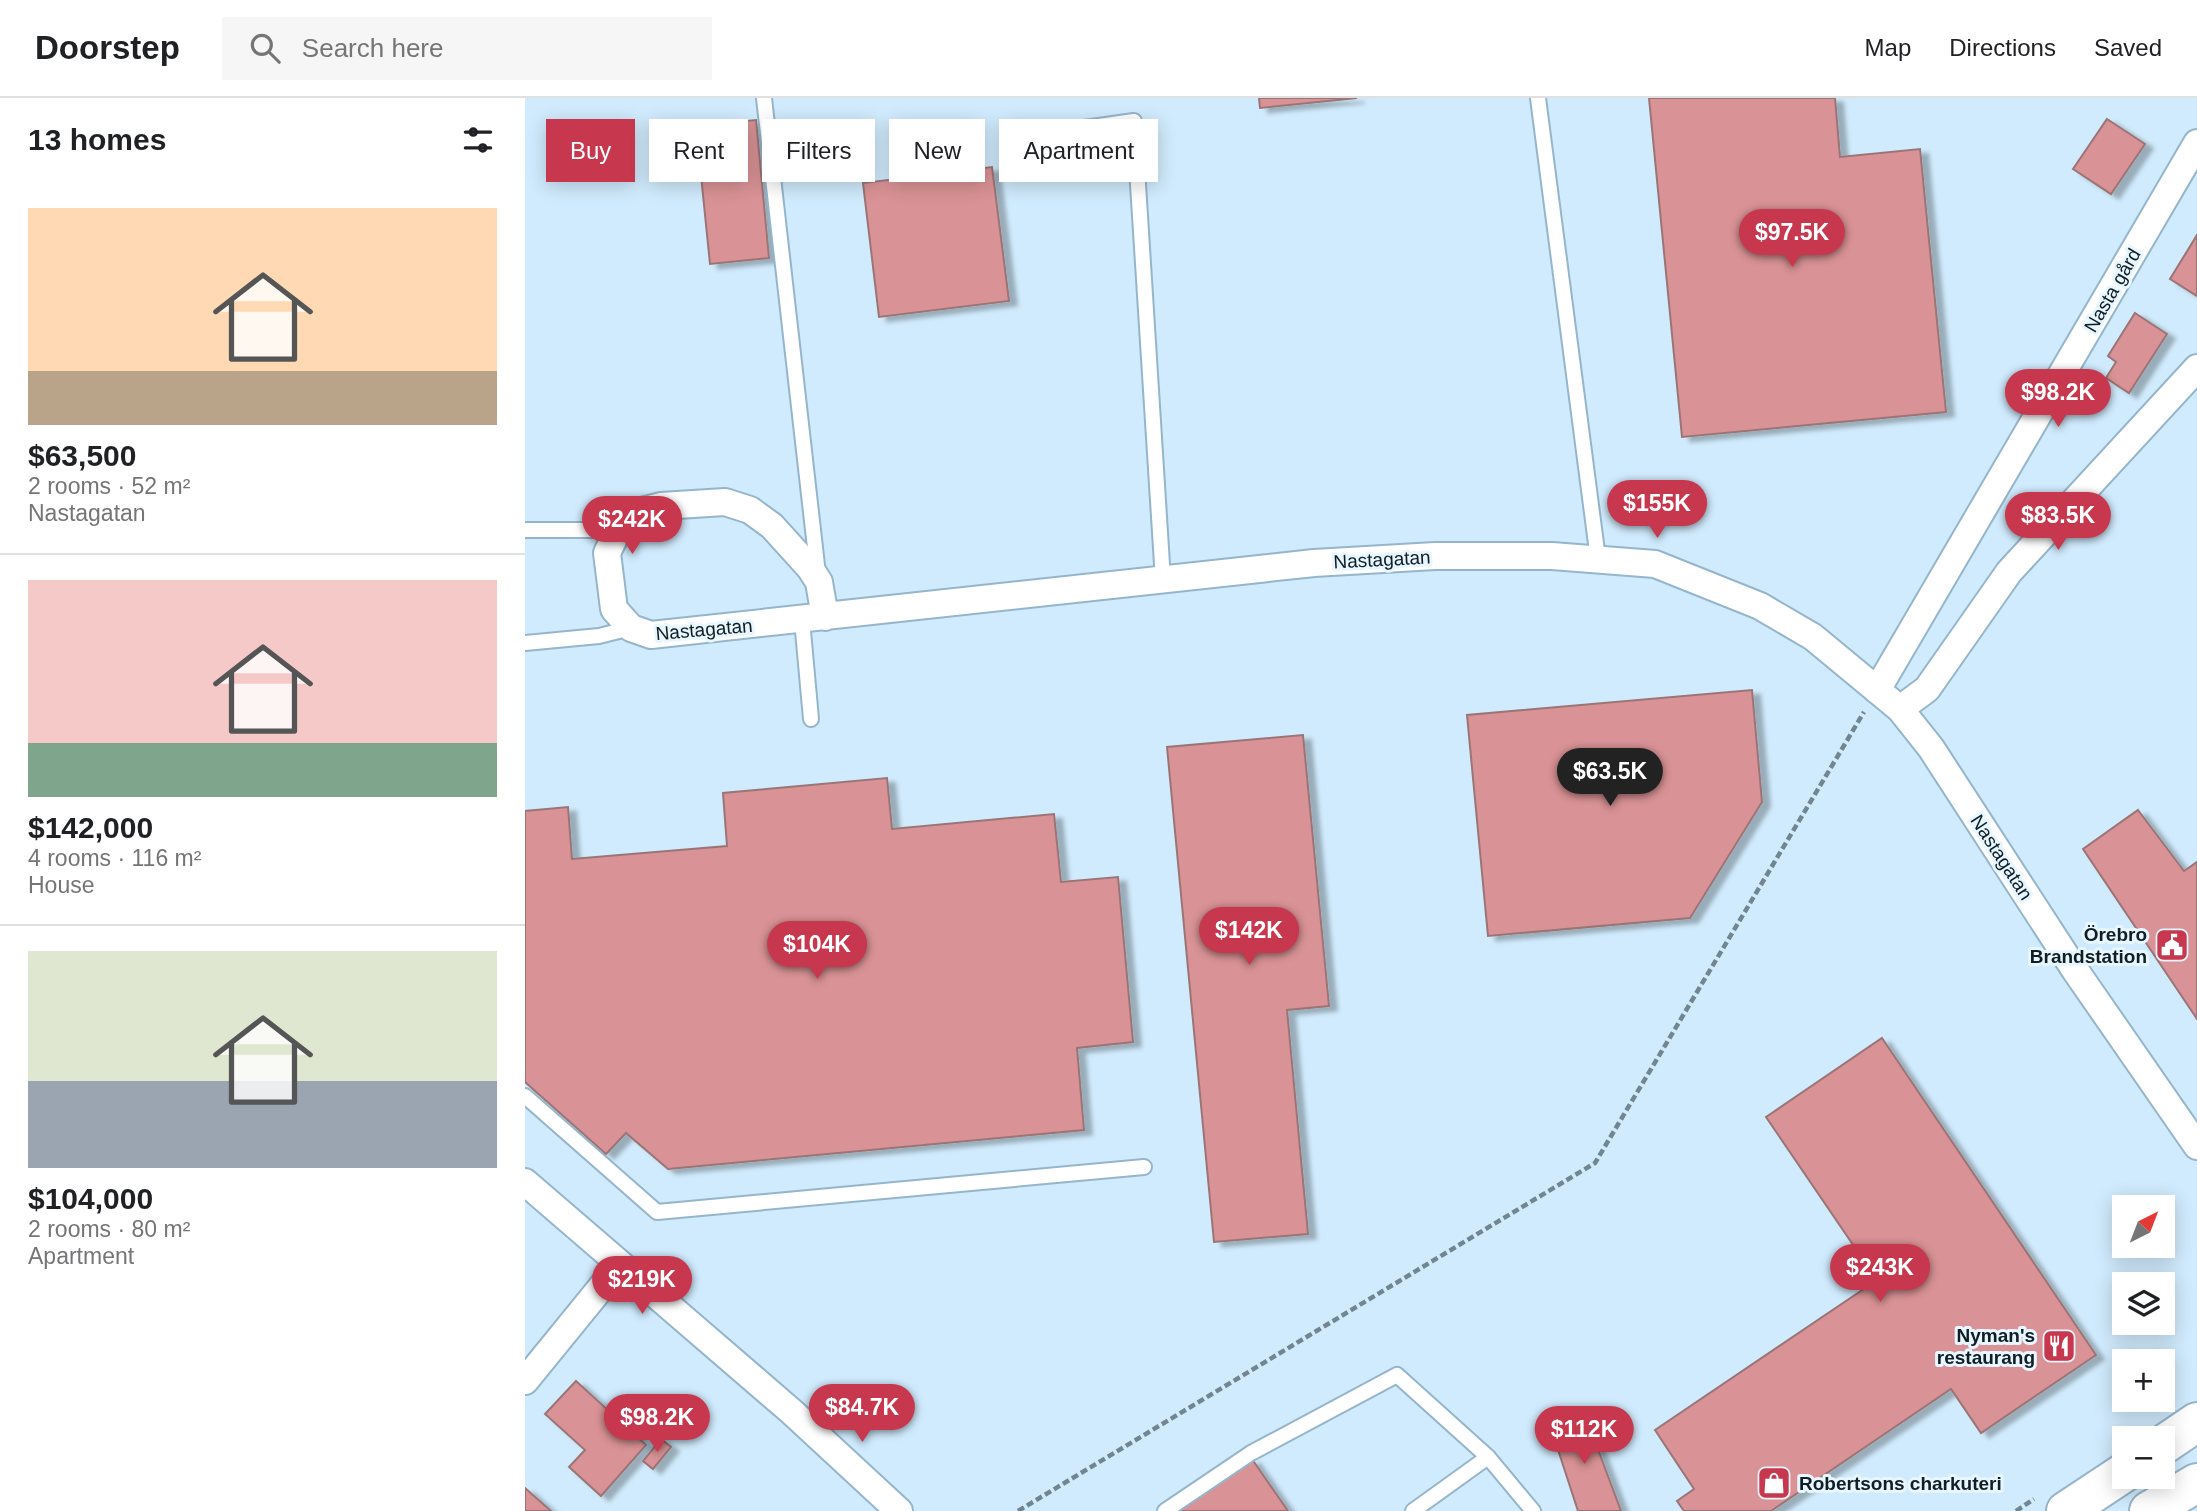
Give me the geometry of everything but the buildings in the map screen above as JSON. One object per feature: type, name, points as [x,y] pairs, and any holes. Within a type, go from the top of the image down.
[{"type":"main road","points":[[2175,1438],[2197,1422]]},
{"type":"main road","points":[[2066,1511],[2112,1481]]},
{"type":"main road","points":[[2149,1511],[2197,1483]]},
{"type":"street","name":"Nasta gård","points":[[1877,690],[2197,143]]},
{"type":"street","points":[[1900,709],[1927,689],[2010,572],[2197,368]]},
{"type":"street","points":[[618,530],[641,511],[661,506],[725,502],[750,510],[772,526],[810,568],[819,582],[814,619]]},
{"type":"street","name":"Nastagatan","points":[[618,530],[607,553],[614,609],[631,628],[651,635],[1314,563],[1435,556],[1552,556],[1655,564],[1760,606],[1813,637],[1900,709],[1931,748],[2075,970],[2197,1146]]},
{"type":"street","points":[[525,1182],[792,1412],[899,1511]]},
{"type":"street","points":[[525,1381],[604,1284],[622,1267]]},
{"type":"lane","points":[[764,98],[819,582]]},
{"type":"lane","points":[[1538,98],[1598,559]]},
{"type":"lane","points":[[1138,182],[1163,580]]},
{"type":"lane","points":[[525,530],[618,530]]},
{"type":"lane","points":[[811,719],[814,619]]},
{"type":"lane","points":[[525,643],[600,636],[631,628]]},
{"type":"lane","points":[[525,1096],[657,1212],[1144,1167]]},
{"type":"lane","points":[[1165,1511],[1251,1453],[1397,1375],[1488,1457],[1534,1511]]},
{"type":"lane","points":[[1413,1511],[1488,1457]]},
{"type":"path","points":[[1018,1511],[1595,1163],[1877,690]]},
{"type":"place","name":"Örebro Brandstation","points":[[2172,945]]},
{"type":"place","name":"Nyman's restaurang","points":[[2059,1346]]},
{"type":"place","name":"Robertsons charkuteri","points":[[1774,1483]]}]
